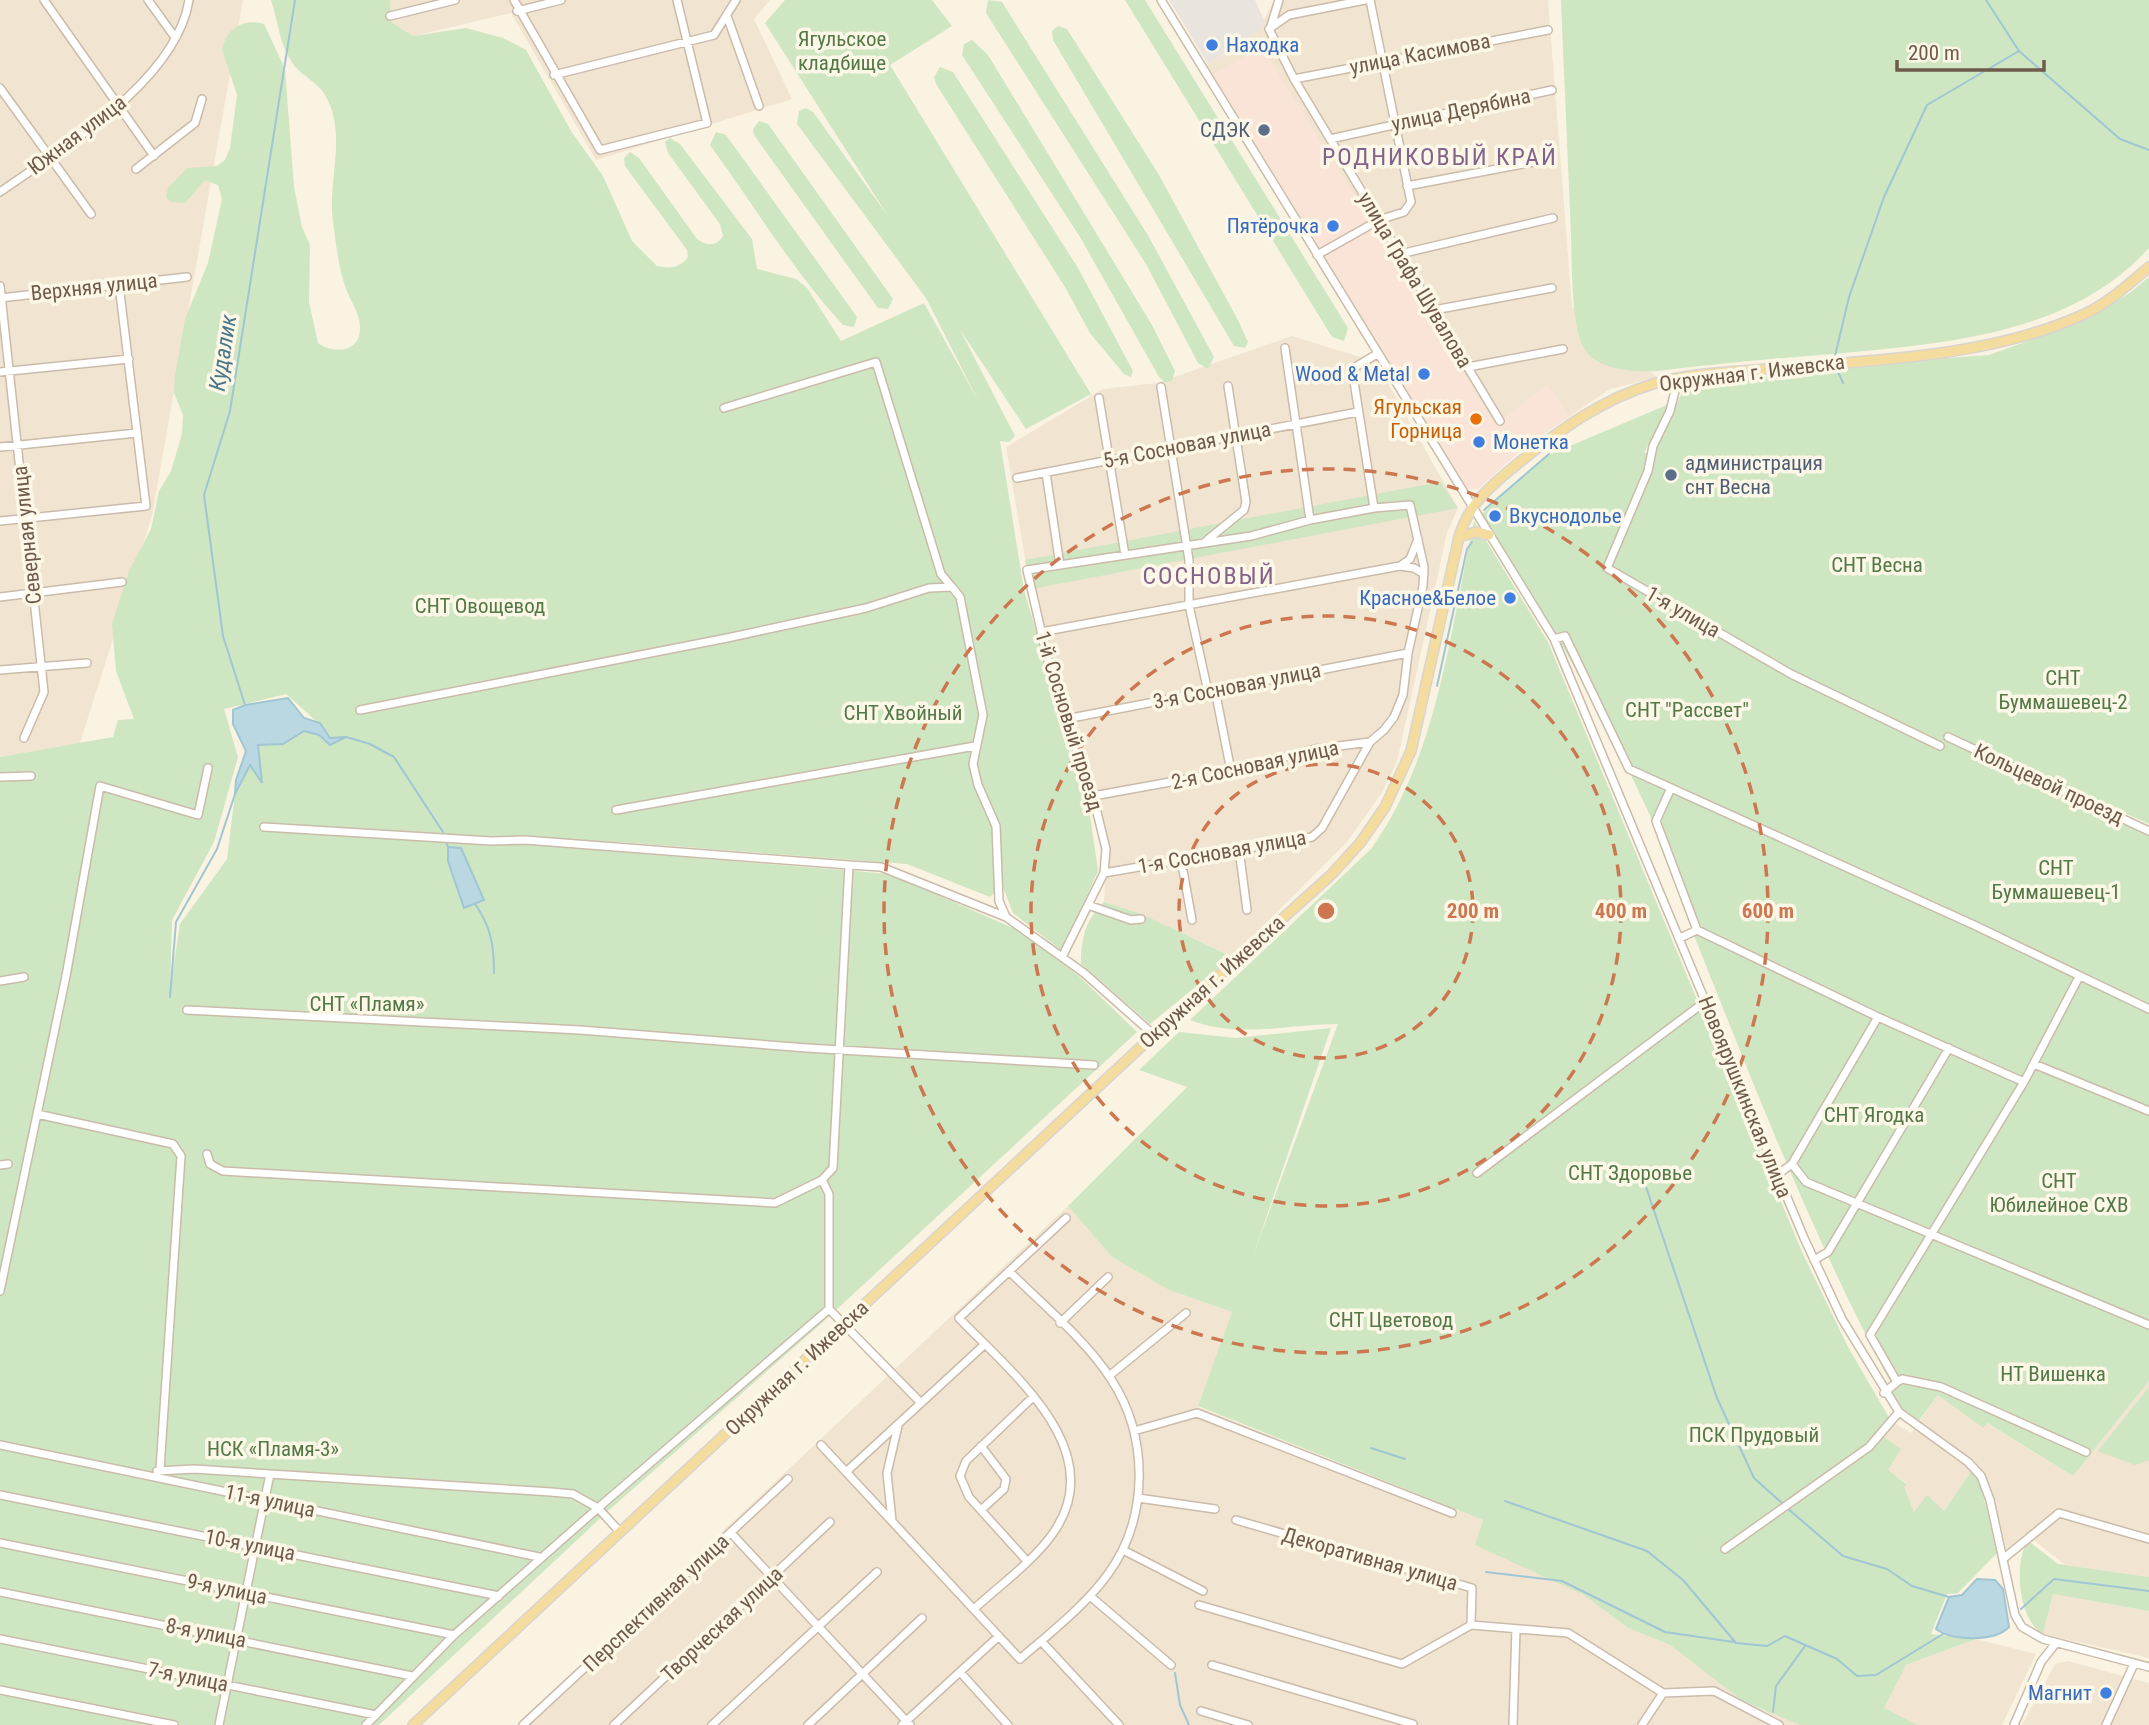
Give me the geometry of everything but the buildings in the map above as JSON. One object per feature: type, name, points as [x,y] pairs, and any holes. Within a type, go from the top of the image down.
[{"type":"main road","name":"Окружная г. Ижевска","points":[[412,1725],[1154,1035],[1331,875],[1385,807],[1411,751],[1459,537],[1472,507],[1487,489],[1553,435],[1600,405],[1653,384],[1678,379],[1984,346],[2081,316],[2123,289],[2149,267]]},
{"type":"main road","points":[[1459,537],[1476,532],[1489,536]]},
{"type":"street","points":[[44,0],[154,156]]},
{"type":"street","points":[[148,0],[174,36]]},
{"type":"street","name":"Южная улица","points":[[0,192],[119,107],[153,70],[174,36],[189,0]]},
{"type":"street","points":[[390,16],[455,0]]},
{"type":"street","points":[[514,0],[517,11],[598,150],[707,123],[677,0]]},
{"type":"street","points":[[517,11],[561,0]]},
{"type":"street","points":[[554,75],[714,35],[736,0]]},
{"type":"street","name":"Новоярушкинская улица","points":[[1161,0],[1554,639],[1814,1260],[1842,1319],[1884,1393],[1899,1412],[1968,1462],[1981,1476],[1990,1500],[2015,1615],[2022,1627],[2030,1634],[2056,1643],[2149,1667]]},
{"type":"street","points":[[1269,29],[1279,0]]},
{"type":"street","points":[[1269,29],[1289,15],[1365,0]]},
{"type":"street","points":[[1317,255],[1379,220],[1409,208],[1370,0]]},
{"type":"street","points":[[727,16],[759,106]]},
{"type":"street","name":"улица Графа Шувалова","points":[[1269,29],[1293,79],[1500,421]]},
{"type":"street","name":"улица Касимова","points":[[1293,79],[1548,30]]},
{"type":"street","points":[[0,88],[91,214]]},
{"type":"street","name":"улица Дерябина","points":[[1330,139],[1552,90]]},
{"type":"street","points":[[136,169],[195,123],[202,99]]},
{"type":"street","points":[[1407,186],[1550,159]]},
{"type":"street","points":[[1400,254],[1553,218]]},
{"type":"street","name":"Верхняя улица","points":[[1,297],[187,277]]},
{"type":"street","points":[[0,521],[146,506],[120,285]]},
{"type":"street","name":"Северная улица","points":[[0,286],[43,666],[44,692],[24,738]]},
{"type":"street","points":[[1434,310],[1552,288]]},
{"type":"street","points":[[1285,348],[1310,520]]},
{"type":"street","points":[[1468,367],[1563,349]]},
{"type":"street","points":[[1374,508],[1352,369],[1377,354]]},
{"type":"street","points":[[0,372],[128,359]]},
{"type":"street","points":[[724,408],[876,362],[941,575],[960,597],[984,715],[973,764],[978,785],[996,826],[999,901],[1006,918]]},
{"type":"street","name":"1-я улица","points":[[1678,379],[1670,411],[1653,446],[1648,471],[1607,568],[1791,674],[1940,746]]},
{"type":"street","points":[[1205,542],[1246,505],[1228,386]]},
{"type":"street","points":[[1161,387],[1174,448],[1191,576],[1189,605],[1208,692],[1217,700],[1231,771]]},
{"type":"street","points":[[1099,398],[1125,555]]},
{"type":"street","name":"5-я Сосновая улица","points":[[1017,478],[1358,412]]},
{"type":"street","points":[[0,447],[137,433]]},
{"type":"street","points":[[1046,473],[1060,565],[1251,536],[1310,520],[1374,508],[1410,505],[1424,574],[1420,607],[1408,653],[1406,680],[1399,706],[1390,724],[1370,742]]},
{"type":"street","points":[[1400,566],[1410,559],[1418,537]]},
{"type":"street","name":"1-й Сосновый проезд","points":[[1060,565],[1027,570],[1041,632],[1066,719],[1093,796],[1106,849],[1104,873]]},
{"type":"street","points":[[1041,632],[1400,566],[1414,568],[1424,574]]},
{"type":"street","points":[[0,597],[122,582]]},
{"type":"street","points":[[360,710],[727,638],[743,632],[866,608],[929,588],[952,587]]},
{"type":"street","points":[[1554,639],[1565,636],[1629,769],[1974,925],[2149,1009]]},
{"type":"street","name":"3-я Сосновая улица","points":[[1066,719],[1408,653]]},
{"type":"street","points":[[0,670],[87,663]]},
{"type":"street","name":"Кольцевой проезд","points":[[1948,737],[2149,831]]},
{"type":"street","name":"2-я Сосновая улица","points":[[1093,796],[1231,771],[1315,749],[1370,742]]},
{"type":"street","name":"1-я Сосновая улица","points":[[1104,873],[1306,839],[1318,833],[1370,742]]},
{"type":"street","points":[[616,810],[975,746]]},
{"type":"street","points":[[0,1291],[100,786],[198,815],[208,768]]},
{"type":"street","points":[[0,777],[31,776]]},
{"type":"street","points":[[1671,788],[1656,821],[1697,930],[1878,1017],[2024,1082]]},
{"type":"street","points":[[264,827],[491,841],[524,840],[881,867],[1006,918],[1062,957],[1154,1035]]},
{"type":"street","points":[[1239,849],[1247,910]]},
{"type":"street","points":[[1181,859],[1192,920]]},
{"type":"street","points":[[207,1154],[210,1164],[223,1171],[766,1205],[822,1180],[834,1168],[849,865]]},
{"type":"street","points":[[1062,957],[1104,873]]},
{"type":"street","points":[[1088,905],[1131,920],[1141,919]]},
{"type":"street","points":[[1680,938],[1697,930]]},
{"type":"street","points":[[0,981],[24,977]]},
{"type":"street","points":[[1898,1382],[1870,1335],[1933,1236],[2024,1082],[2079,977]]},
{"type":"street","points":[[1478,1173],[1706,1001]]},
{"type":"street","points":[[187,1010],[557,1028],[841,1050],[1094,1065]]},
{"type":"street","points":[[1777,1175],[1792,1164],[1878,1017]]},
{"type":"street","points":[[1814,1260],[1828,1252],[1949,1048]]},
{"type":"street","points":[[2034,1064],[2149,1111]]},
{"type":"street","points":[[37,1114],[173,1144],[181,1156],[160,1469]]},
{"type":"street","points":[[1792,1164],[1806,1182],[2149,1325]]},
{"type":"street","points":[[822,1180],[830,1194],[829,1309],[921,1403]]},
{"type":"street","points":[[974,1609],[1051,1536],[1066,1505],[1070,1476],[1062,1436],[1033,1397],[959,1318],[1066,1218]]},
{"type":"street","points":[[821,1445],[1020,1659],[1041,1642],[1090,1596],[1123,1550],[1134,1522],[1140,1462],[1134,1431],[1124,1402],[1109,1376],[1009,1271]]},
{"type":"street","points":[[1060,1323],[1108,1277]]},
{"type":"street","points":[[366,1725],[454,1635],[539,1557],[829,1309]]},
{"type":"street","points":[[1109,1376],[1186,1313]]},
{"type":"street","points":[[846,1472],[984,1345]]},
{"type":"street","points":[[1884,1393],[1902,1379],[1941,1387],[2086,1452]]},
{"type":"street","points":[[1026,1560],[965,1492],[960,1476],[966,1461],[1033,1397]]},
{"type":"street","points":[[1725,1549],[1869,1447],[1899,1412]]},
{"type":"street","points":[[1134,1431],[1197,1413],[1452,1513]]},
{"type":"street","points":[[892,1521],[887,1473],[898,1424]]},
{"type":"street","name":"11-я улица","points":[[0,1445],[539,1557]]},
{"type":"street","points":[[981,1446],[1006,1479],[1003,1489],[981,1510]]},
{"type":"street","points":[[150,1475],[160,1469],[573,1494],[598,1508],[620,1532]]},
{"type":"street","points":[[219,1725],[270,1474]]},
{"type":"street","name":"Перспективная улица","points":[[523,1725],[788,1479]]},
{"type":"street","name":"10-я улица","points":[[0,1495],[499,1596]]},
{"type":"street","points":[[1138,1498],[1215,1509]]},
{"type":"street","points":[[2003,1559],[2059,1513],[2149,1539]]},
{"type":"street","name":"Декоративная улица","points":[[1236,1520],[1472,1588],[1471,1625]]},
{"type":"street","name":"Творческая улица","points":[[614,1725],[830,1522]]},
{"type":"street","points":[[731,1533],[906,1724],[999,1636]]},
{"type":"street","name":"9-я улица","points":[[0,1543],[454,1635]]},
{"type":"street","points":[[1123,1550],[1203,1591]]},
{"type":"street","points":[[712,1725],[877,1572]]},
{"type":"street","name":"8-я улица","points":[[0,1591],[412,1676]]},
{"type":"street","points":[[1090,1596],[1171,1665]]},
{"type":"street","points":[[1199,1605],[1402,1664],[1471,1625],[1569,1633],[1663,1693],[1714,1691],[1779,1725]]},
{"type":"street","points":[[808,1725],[922,1618]]},
{"type":"street","points":[[1513,1725],[1516,1629]]},
{"type":"street","name":"7-я улица","points":[[0,1639],[376,1716]]},
{"type":"street","points":[[1041,1642],[1119,1725]]},
{"type":"street","points":[[2014,1725],[2041,1662],[2056,1643]]},
{"type":"street","points":[[2106,1725],[2134,1664]]},
{"type":"street","points":[[1212,1665],[1413,1724]]},
{"type":"street","points":[[960,1672],[1008,1725]]},
{"type":"street","points":[[0,1690],[174,1725]]},
{"type":"street","points":[[1642,1725],[1663,1693]]},
{"type":"street","points":[[1201,1711],[1248,1725]]},
{"type":"shaded area","points":[[0,0],[243,0],[152,516],[80,743],[0,757]]},
{"type":"shaded area","points":[[390,0],[770,0],[754,19],[792,99],[596,160],[511,13],[413,36],[391,22]]},
{"type":"shaded area","points":[[1169,0],[1255,0],[1264,20],[1259,30],[1208,64]]},
{"type":"shaded area","points":[[1274,0],[1548,0],[1572,307],[1657,377],[1610,389],[1523,448],[1478,489],[1468,489],[1207,65],[1259,30]]},
{"type":"shaded area","points":[[1262,47],[1495,424],[1548,385],[1569,417],[1523,448],[1478,489],[1468,489],[1213,74]]},
{"type":"shaded area","points":[[1292,336],[1376,362],[1458,508],[1447,533],[1397,762],[1381,794],[1347,842],[1232,957],[1142,914],[1104,902],[1106,865],[1093,796],[1053,682],[1027,570],[1006,447],[1103,389],[1157,383]]},
{"type":"shaded area","points":[[1068,1206],[1112,1257],[1169,1290],[1232,1312],[1198,1407],[1483,1520],[1476,1545],[1585,1595],[1628,1628],[1670,1645],[1741,1700],[1800,1725],[517,1725]]},
{"type":"shaded area","points":[[2149,1381],[2149,1577],[2065,1565],[2025,1533],[2007,1551],[1994,1498],[1984,1475],[1975,1467],[1944,1511],[1914,1512],[1904,1487],[1906,1483],[1887,1470],[1881,1435],[1891,1421],[1911,1433],[1938,1395],[1982,1427],[1986,1423],[2073,1476]]},
{"type":"shaded area","points":[[2053,1594],[2149,1611],[2149,1658],[2043,1634]]},
{"type":"shaded area","points":[[1976,1639],[2036,1654],[2002,1725],[1806,1725],[1907,1665]]},
{"type":"shaded area","points":[[2068,1661],[2149,1683],[2149,1725],[2022,1725],[2055,1664]]},
{"type":"green space","points":[[271,0],[390,0],[391,22],[413,36],[466,28],[503,38],[526,50],[571,131],[603,176],[632,241],[657,266],[678,265],[688,257],[687,250],[625,166],[624,158],[630,152],[639,158],[697,239],[711,244],[723,236],[720,224],[668,153],[665,142],[670,138],[680,144],[752,239],[757,269],[796,279],[807,288],[841,341],[924,303],[979,402],[926,298],[797,124],[799,111],[806,108],[813,112],[888,216],[765,23],[785,0],[932,0],[952,26],[890,65],[1091,394],[1026,429],[959,328],[1015,436],[1009,442],[1000,441],[1024,590],[1090,815],[1098,871],[1062,951],[1013,913],[1002,885],[990,897],[907,864],[618,842],[446,834],[488,841],[890,874],[1022,932],[1080,977],[1137,1032],[823,1322],[608,1511],[379,1725],[0,1725],[0,757],[113,737],[118,720],[134,719],[116,671],[112,624],[129,571],[151,529],[159,491],[171,471],[182,434],[183,415],[174,393],[175,376],[185,319],[208,263],[222,199],[218,185],[205,180],[185,203],[170,202],[166,197],[168,188],[187,168],[217,166],[225,160],[230,148],[237,95],[222,49],[228,35],[237,26],[250,22],[264,24],[285,69],[294,187],[302,227],[310,245],[309,302],[318,343],[341,350],[352,346],[359,336],[360,322],[343,278],[333,222],[332,190],[336,142],[332,110],[322,90],[299,70],[287,54]],"holes":[[[286,694],[324,728],[330,738],[344,738],[325,742],[315,733],[304,731],[283,744],[258,745],[262,782],[252,765],[248,765],[235,794],[227,859],[180,924],[170,991],[172,920],[214,842],[238,757],[224,709]]]},
{"type":"green space","points":[[988,0],[1002,2],[1149,237],[1214,357],[1208,369],[1198,363],[1146,264],[986,13]]},
{"type":"green space","points":[[1125,0],[1145,0],[1348,328],[1344,341],[1332,337]]},
{"type":"green space","points":[[1561,0],[2149,0],[2149,248],[2118,277],[2084,299],[2047,316],[2008,329],[1967,338],[1885,349],[1658,371],[1607,366],[1590,356],[1584,348],[1574,311]]},
{"type":"green space","points":[[1058,26],[1067,29],[1159,175],[1238,320],[1248,342],[1245,348],[1234,346],[1053,40],[1052,31]]},
{"type":"green space","points":[[972,40],[988,55],[1152,325],[1175,371],[1172,381],[1165,382],[1159,377],[1080,237],[962,55],[964,44]]},
{"type":"green space","points":[[940,67],[953,72],[1078,268],[1133,371],[1131,377],[1124,374],[1090,333],[1065,287],[936,84],[934,77]]},
{"type":"green space","points":[[759,121],[768,124],[893,299],[888,309],[878,308],[754,135],[753,129]]},
{"type":"green space","points":[[716,132],[726,135],[857,317],[854,327],[843,325],[824,304],[774,237],[710,145]]},
{"type":"green space","points":[[2149,277],[2149,824],[1948,733],[1946,737],[2149,832],[2149,1381],[2073,1476],[1987,1423],[1983,1428],[1938,1395],[1917,1423],[1900,1409],[1890,1393],[1893,1387],[1838,1279],[1765,1112],[1647,809],[1570,659],[1482,514],[1544,457],[1669,404],[1644,453],[1654,453],[1685,386],[1888,362],[1989,355],[2088,319],[2131,292]]},
{"type":"green space","points":[[1440,482],[1458,508],[1032,589],[1025,560]]},
{"type":"green space","points":[[1474,521],[1548,642],[1802,1252],[1848,1347],[1891,1421],[1881,1435],[1901,1449],[1888,1470],[1906,1484],[1904,1487],[1914,1512],[1927,1495],[1944,1511],[1972,1470],[1979,1480],[1998,1552],[1958,1593],[1947,1594],[1931,1634],[1976,1639],[1906,1665],[1884,1708],[1917,1725],[1800,1725],[1741,1700],[1670,1645],[1628,1628],[1584,1595],[1475,1545],[1483,1520],[1198,1406],[1232,1312],[1169,1290],[1112,1257],[1068,1206],[1187,1087],[1139,1070],[1179,1032],[1236,1038],[1331,1028],[1253,1256],[1338,1024],[1245,1030],[1208,1026],[1190,1020],[1371,849],[1394,813],[1412,774],[1439,691]]},
{"type":"green space","points":[[1104,902],[1142,914],[1232,957],[1150,1024],[1081,964],[1085,930]]},
{"type":"green space","points":[[2149,1387],[2149,1460],[2135,1465],[2098,1451]]},
{"type":"green space","points":[[2031,1543],[2058,1564],[2149,1577],[2149,1611],[2053,1594],[2043,1634],[2029,1618],[2021,1593],[2022,1554],[2026,1544]]},
{"type":"water","points":[[288,698],[304,718],[320,723],[330,738],[346,737],[330,745],[319,735],[304,731],[283,744],[258,745],[262,783],[250,765],[235,794],[236,780],[246,751],[233,724],[233,710],[245,705]]},
{"type":"water","points":[[448,847],[461,848],[484,900],[464,908],[448,861]]},
{"type":"water","points":[[1977,1579],[1995,1580],[2003,1589],[2009,1627],[1994,1635],[1973,1638],[1952,1636],[1936,1629],[1949,1597],[1962,1595]]},
{"type":"waterway","name":"Кудалик","points":[[245,705],[223,636],[204,495],[230,411],[295,0]]},
{"type":"waterway","points":[[1986,0],[2019,51],[2120,139],[2149,150]]},
{"type":"waterway","points":[[1835,356],[1849,297],[1884,197],[1927,105],[2019,51]]},
{"type":"waterway","points":[[1836,367],[1843,383]]},
{"type":"waterway","points":[[1484,510],[1549,454]]},
{"type":"waterway","points":[[1437,686],[1467,549],[1472,542]]},
{"type":"waterway","points":[[346,737],[370,744],[394,757],[443,832]]},
{"type":"waterway","points":[[170,997],[176,922],[217,849],[235,794]]},
{"type":"waterway","points":[[446,842],[448,847]]},
{"type":"waterway","points":[[475,904],[490,937],[494,973]]},
{"type":"waterway","points":[[1644,1181],[1717,1398],[1754,1478],[1783,1504]]},
{"type":"waterway","points":[[1371,1448],[1405,1459]]},
{"type":"waterway","points":[[1505,1501],[1647,1551],[1683,1580],[1736,1643],[1767,1646],[1785,1636],[1837,1659],[1857,1676],[1876,1675],[1943,1634]]},
{"type":"waterway","points":[[1787,1508],[1843,1556],[1887,1569],[1912,1586],[1949,1597]]},
{"type":"waterway","points":[[1486,1572],[1562,1581],[1665,1632],[1734,1642]]},
{"type":"waterway","points":[[2021,1609],[2054,1579],[2149,1591]]},
{"type":"waterway","points":[[1773,1712],[1776,1686],[1805,1646]]},
{"type":"waterway","points":[[1175,1673],[1180,1705],[1189,1725]]},
{"type":"place","name":"Находка","points":[[1212,45]]},
{"type":"place","name":"СДЭК","points":[[1264,130]]},
{"type":"place","name":"Пятёрочка","points":[[1333,226]]},
{"type":"place","name":"Wood & Metal","points":[[1424,374]]},
{"type":"place","name":"Ягульская Горница","points":[[1476,419]]},
{"type":"place","name":"Монетка","points":[[1479,442]]},
{"type":"place","name":"администрация снт Весна","points":[[1671,475]]},
{"type":"place","name":"Вкуснодолье","points":[[1495,516]]},
{"type":"place","name":"Красное&Белое","points":[[1510,598]]},
{"type":"place","name":"Магнит","points":[[2106,1693]]},
{"type":"district","name":"РОДНИКОВЫЙ КРАЙ","points":[[1440,157]]},
{"type":"district","name":"СОСНОВЫЙ","points":[[1209,576]]},
{"type":"park label","name":"Ягульское кладбище","points":[[842,51]]},
{"type":"park label","name":"СНТ Весна","points":[[1877,565]]},
{"type":"park label","name":"СНТ Овощевод","points":[[480,606]]},
{"type":"park label","name":"СНТ Буммашевец-2","points":[[2063,690]]},
{"type":"park label","name":"СНТ \"Рассвет\"","points":[[1687,710]]},
{"type":"park label","name":"СНТ Хвойный","points":[[903,713]]},
{"type":"park label","name":"СНТ Буммашевец-1","points":[[2056,880]]},
{"type":"park label","name":"СНТ «Пламя»","points":[[367,1004]]},
{"type":"park label","name":"СНТ Ягодка","points":[[1874,1115]]},
{"type":"park label","name":"СНТ Здоровье","points":[[1630,1173]]},
{"type":"park label","name":"СНТ Юбилейное СХВ","points":[[2059,1193]]},
{"type":"park label","name":"СНТ Цветовод","points":[[1391,1320]]},
{"type":"park label","name":"НТ Вишенка","points":[[2053,1374]]},
{"type":"park label","name":"ПСК Прудовый","points":[[1754,1435]]},
{"type":"park label","name":"НСК «Пламя-3»","points":[[273,1449]]}]
